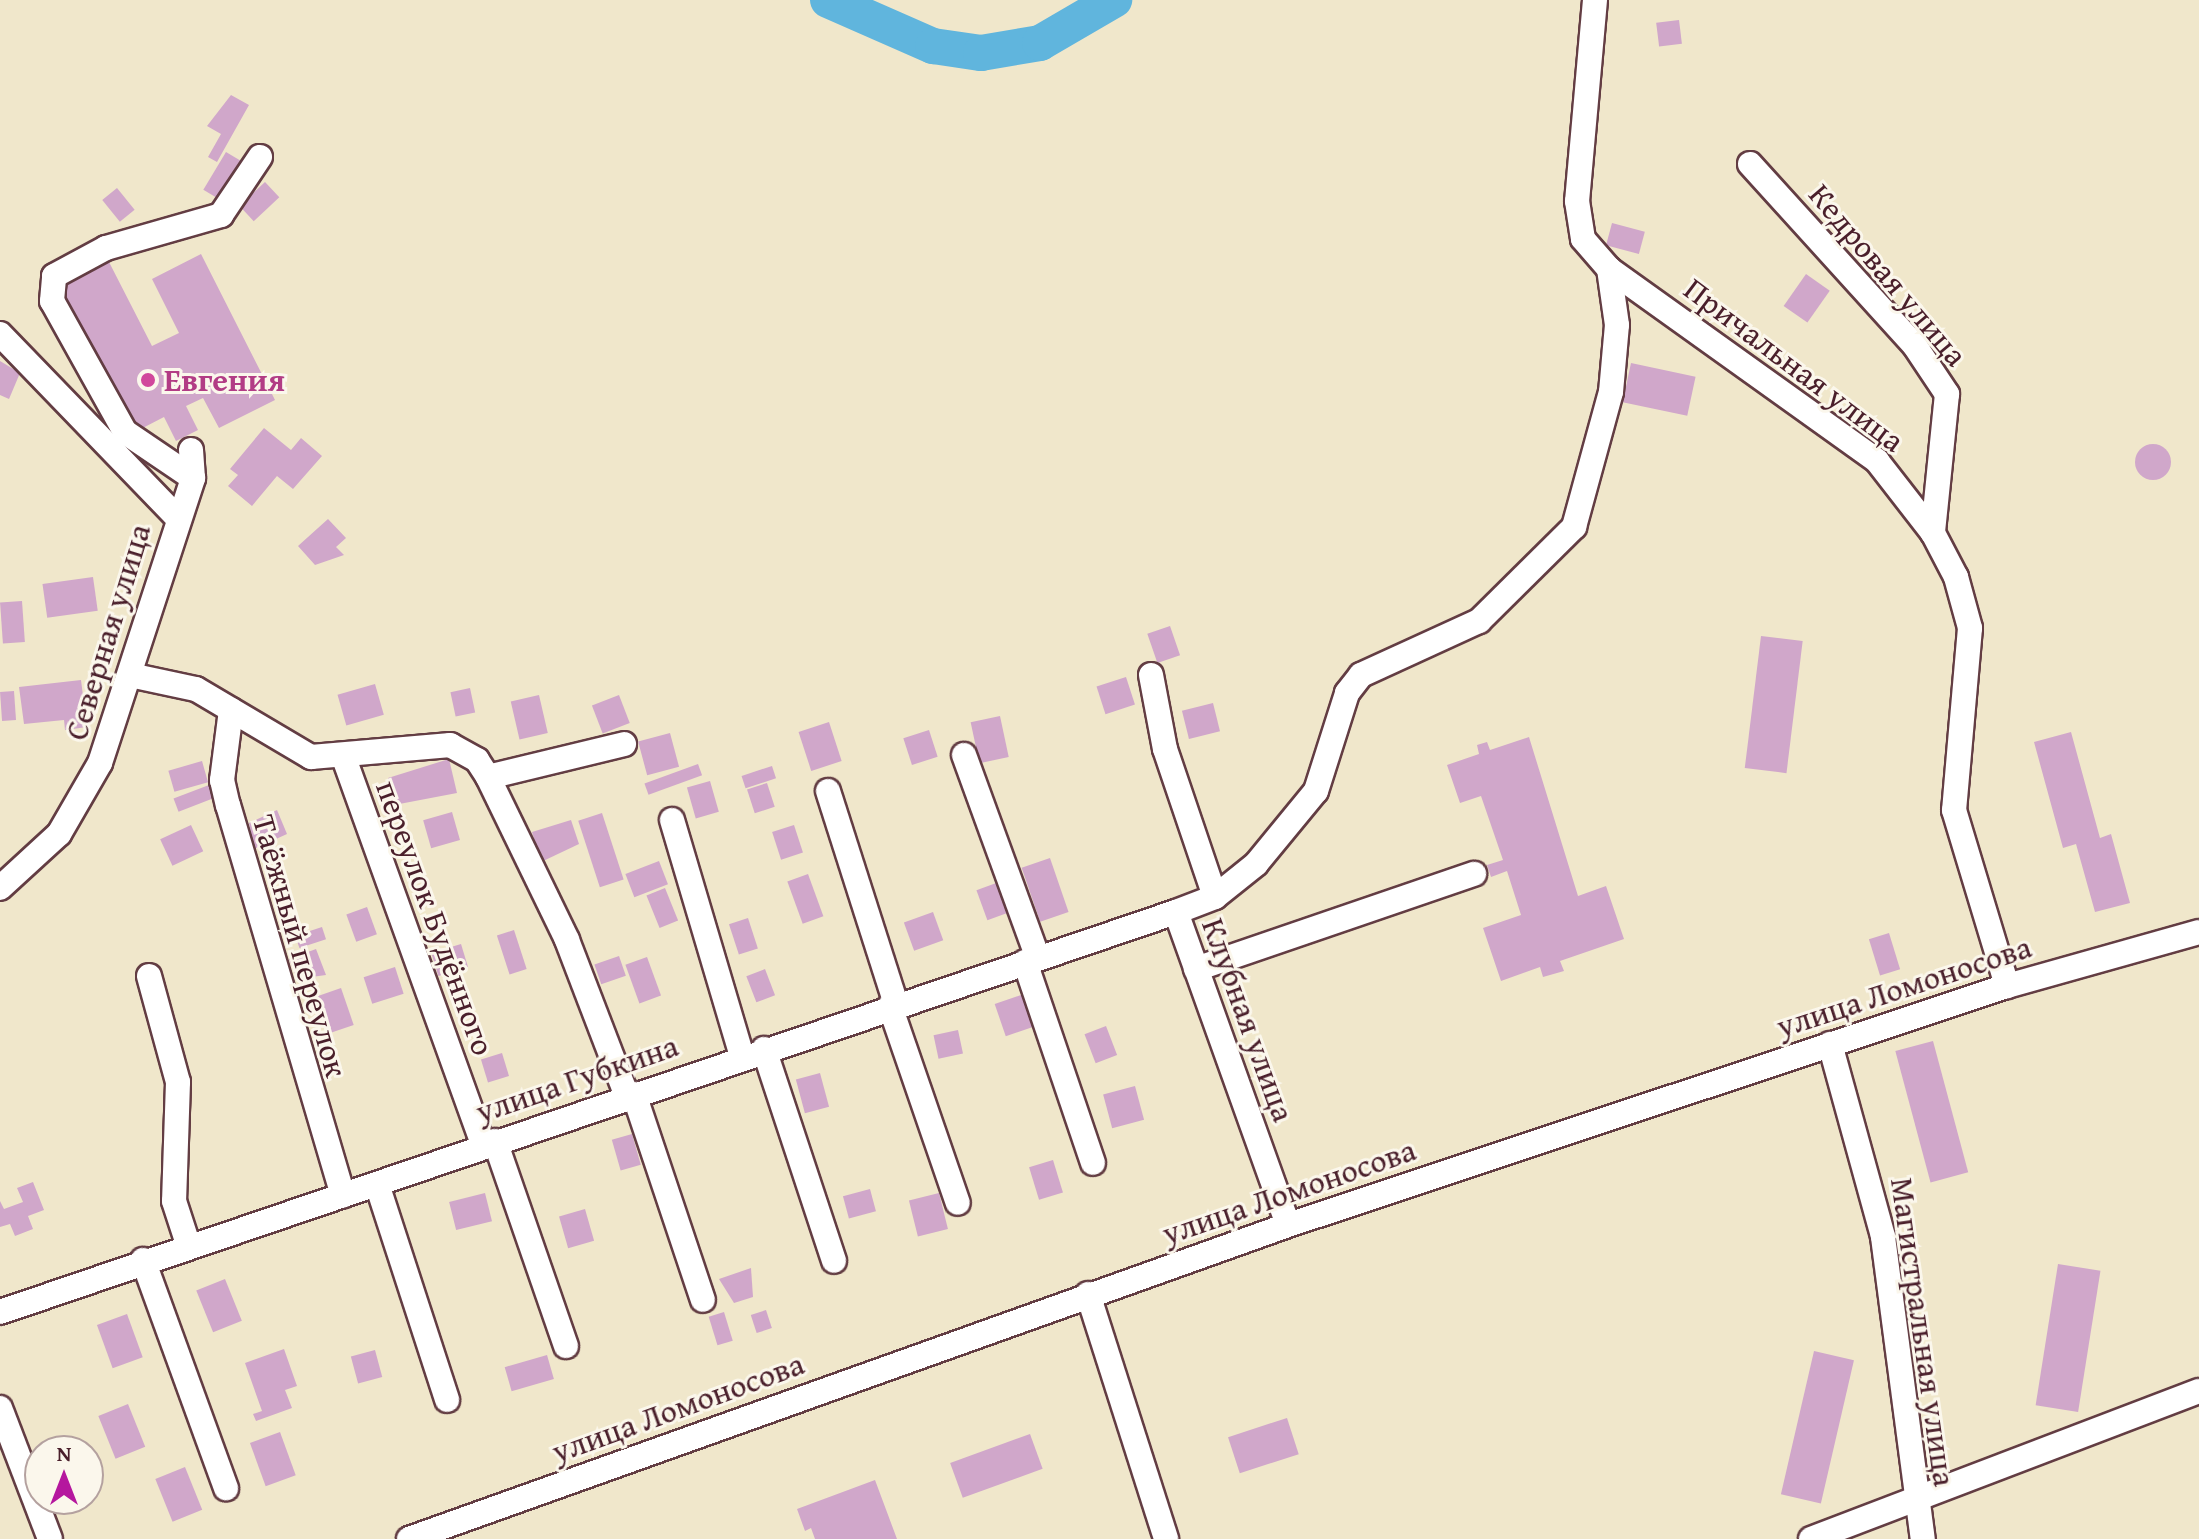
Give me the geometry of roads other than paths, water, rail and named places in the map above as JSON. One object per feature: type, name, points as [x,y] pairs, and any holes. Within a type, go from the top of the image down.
[{"type":"street","name":"Причальная улица","points":[[1595,0],[1577,201],[1583,239],[1609,269],[1877,461],[1933,533],[1970,628],[1954,810],[2007,986]]},
{"type":"street","points":[[193,478],[125,432],[49,290],[63,269],[106,248],[221,215],[260,157]]},
{"type":"street","name":"Кедровая улица","points":[[1750,164],[1915,346],[1947,394],[1950,415],[1933,533]]},
{"type":"street","points":[[1215,897],[1256,864],[1316,791],[1347,693],[1361,675],[1479,621],[1574,527],[1611,392],[1617,325],[1609,269]]},
{"type":"street","name":"Северная улица","points":[[0,334],[177,517],[130,675],[80,802],[35,860],[0,888]]},
{"type":"street","points":[[177,517],[193,478],[191,450]]},
{"type":"street","points":[[130,675],[196,689],[287,748],[344,758],[450,745],[477,760],[567,940],[631,1095],[703,1300]]},
{"type":"street","name":"Клубная улица","points":[[1151,675],[1165,749],[1215,897],[1176,912],[1288,1225]]},
{"type":"street","name":"Таёжный переулок","points":[[231,710],[225,793],[305,1086],[343,1195]]},
{"type":"street","points":[[488,777],[624,744]]},
{"type":"street","points":[[964,755],[1032,960],[1093,1163]]},
{"type":"street","name":"переулок Будённого","points":[[344,758],[566,1346]]},
{"type":"street","points":[[828,791],[893,1005],[958,1203]]},
{"type":"street","points":[[672,820],[753,1053],[834,1261]]},
{"type":"street","points":[[1196,969],[1474,874]]},
{"type":"street","name":"улица Губкина","points":[[0,1312],[188,1244],[377,1184],[893,1005],[1176,912]]},
{"type":"street","name":"улица Ломоносова","points":[[409,1539],[1288,1225],[2007,986],[2199,932]]},
{"type":"street","points":[[149,976],[178,1082],[174,1201],[188,1244]]},
{"type":"street","name":"Магистральная улица","points":[[1830,1044],[1883,1237],[1915,1499],[1923,1539]]},
{"type":"street","points":[[377,1184],[447,1400]]},
{"type":"street","points":[[143,1260],[226,1488]]},
{"type":"street","points":[[1088,1294],[1166,1539]]},
{"type":"street","points":[[1811,1539],[2199,1391]]},
{"type":"street","points":[[0,1408],[50,1539]]},
{"type":"waterway","points":[[828,0],[933,46],[981,53],[1040,43],[1114,0]]},
{"type":"place","name":"Евгения","points":[[148,380]]}]
